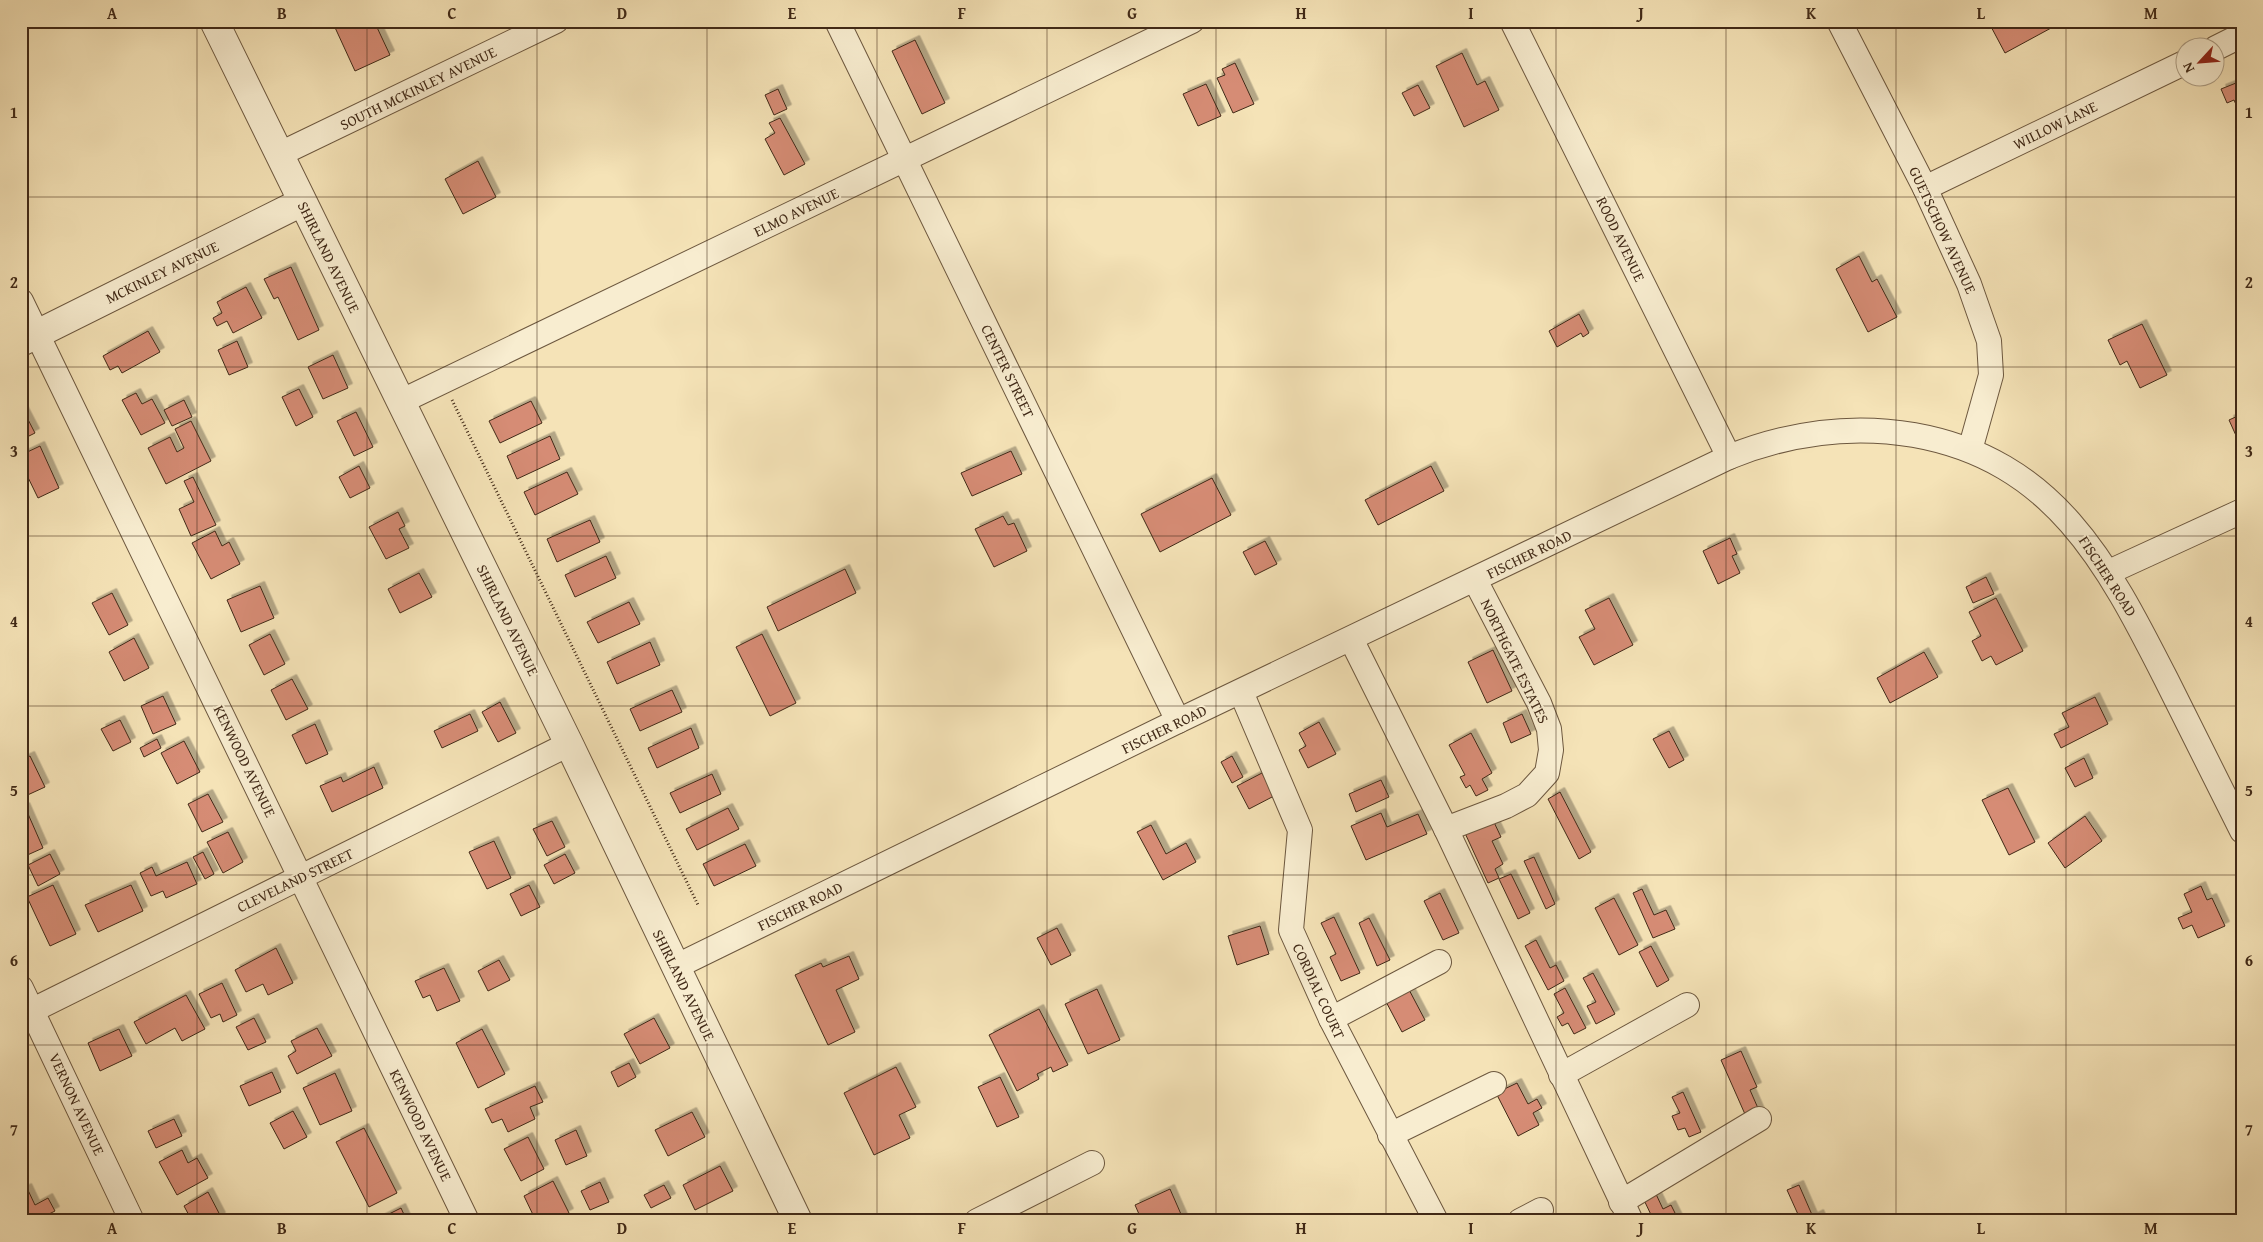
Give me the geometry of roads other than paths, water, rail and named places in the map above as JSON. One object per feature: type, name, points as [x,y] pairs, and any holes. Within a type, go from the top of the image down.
[{"type":"street","name":"SHIRLAND AVENUE","points":[[214,21],[569,744],[798,1221]]},
{"type":"street","name":"SOUTH MCKINLEY AVENUE","points":[[280,154],[556,21]]},
{"type":"street","name":"CENTER STREET","points":[[837,21],[1178,722]]},
{"type":"street","name":"ELMO AVENUE","points":[[400,402],[1192,21]]},
{"type":"street","name":"ROOD AVENUE","points":[[1512,21],[1729,456]]},
{"type":"street","name":"GUETSCHOW AVENUE","points":[[1839,21],[1925,188],[1969,284],[1989,341],[1991,375],[1970,450]]},
{"type":"street","points":[[2226,43],[2242,35]]},
{"type":"street","name":"WILLOW LANE","points":[[1925,188],[2176,67]]},
{"type":"street","name":"MCKINLEY AVENUE","points":[[29,338],[302,202]]},
{"type":"street","name":"KENWOOD AVENUE","points":[[21,301],[29,338],[301,877],[467,1221]]},
{"type":"street","name":"FISCHER ROAD","points":[[675,967],[1729,456],[1764,443],[1802,435],[1843,430],[1893,431],[1931,438],[1970,450],[2014,473],[2046,496],[2080,532],[2109,572],[2132,611],[2242,831]]},
{"type":"street","points":[[2109,572],[2242,511]]},
{"type":"street","name":"NORTHGATE ESTATES","points":[[1446,829],[1506,806],[1527,795],[1546,772],[1550,750],[1549,730],[1539,703],[1475,580]]},
{"type":"street","points":[[1352,639],[1446,829],[1560,1075],[1626,1211],[1759,1119]]},
{"type":"street","name":"CORDIAL COURT","points":[[1241,692],[1300,830],[1292,930],[1331,1019],[1436,1221]]},
{"type":"street","name":"CLEVELAND STREET","points":[[27,1013],[569,744]]},
{"type":"street","points":[[1331,1019],[1438,962]]},
{"type":"street","name":"VERNON AVENUE","points":[[21,988],[27,1013],[132,1221]]},
{"type":"street","points":[[1560,1075],[1687,1005]]},
{"type":"street","points":[[1390,1135],[1494,1084]]},
{"type":"street","points":[[977,1221],[1092,1163]]},
{"type":"street","points":[[1520,1221],[1541,1210]]}]
